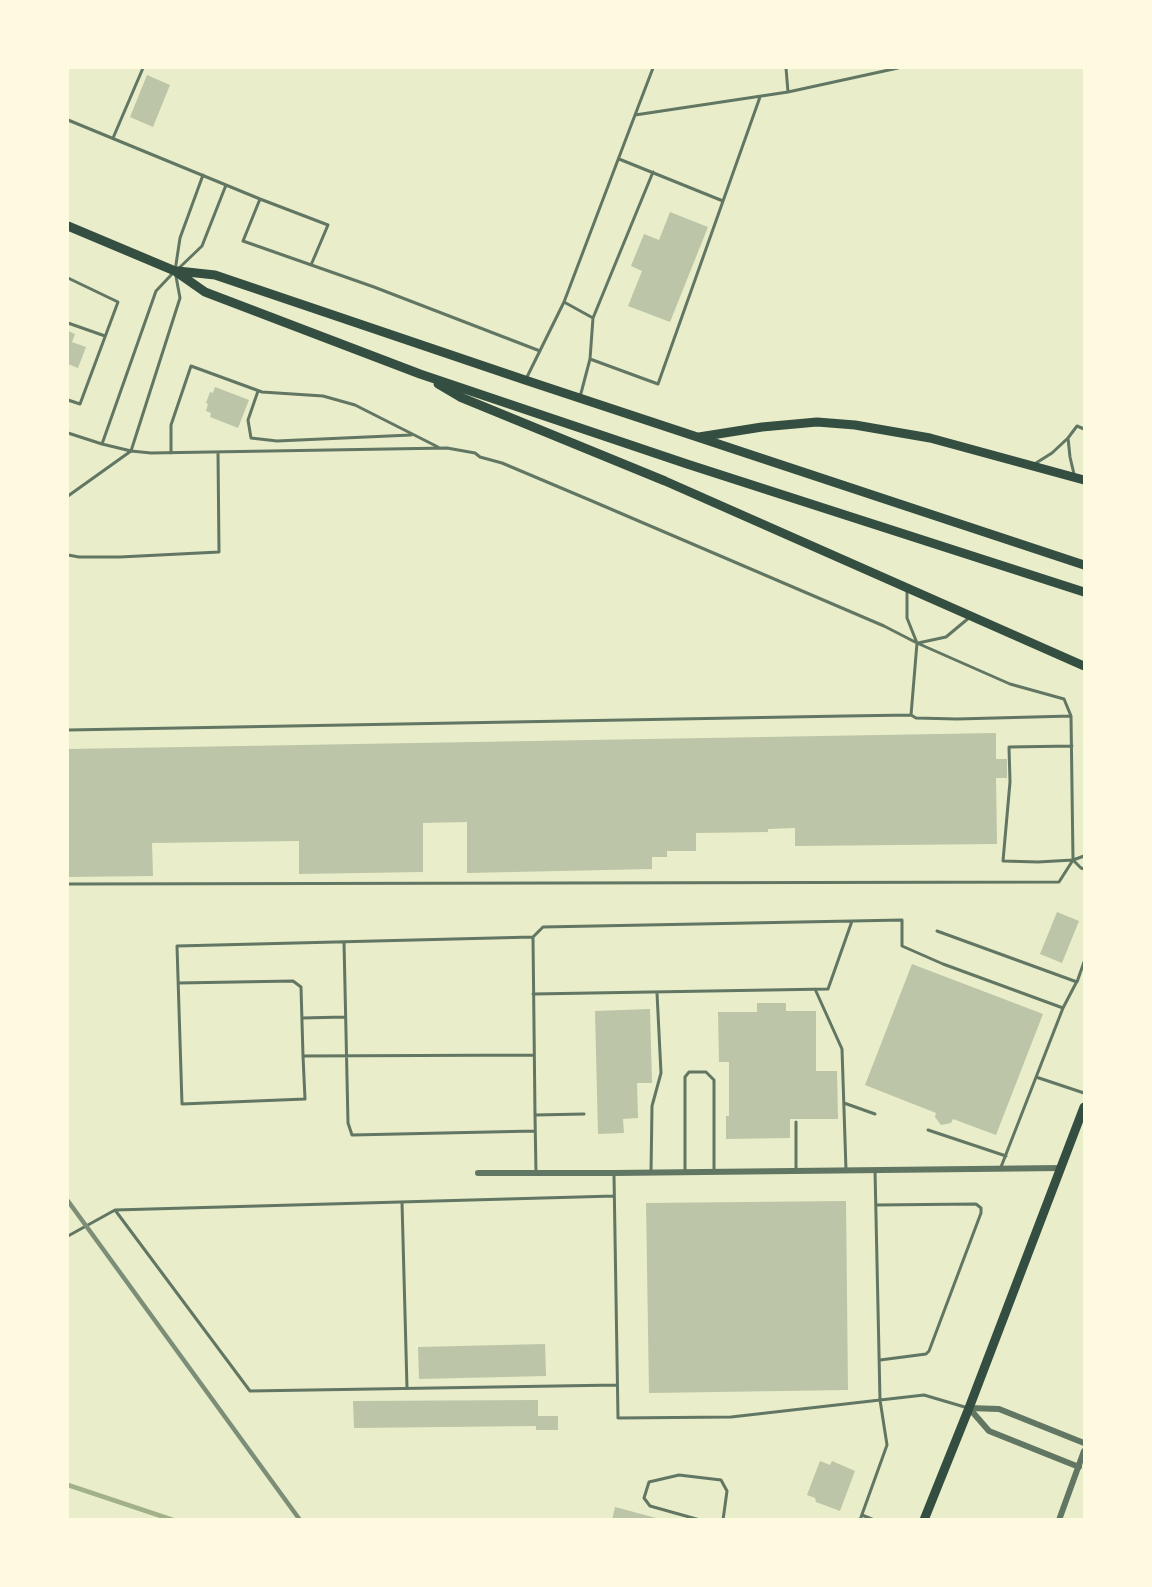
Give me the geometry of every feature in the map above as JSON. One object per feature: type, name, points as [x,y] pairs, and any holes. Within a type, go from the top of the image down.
[{"type":"main road","points":[[68,226],[175,271],[206,292],[420,374],[687,464],[1084,592]]},
{"type":"main road","points":[[175,271],[215,275],[696,437],[1084,564]]},
{"type":"main road","points":[[420,374],[460,397],[676,486],[1084,666]]},
{"type":"main road","points":[[696,437],[762,427],[817,422],[855,425],[930,438],[1084,480]]},
{"type":"main road","points":[[924,1520],[1084,1107]]},
{"type":"street","points":[[478,1173],[1061,1168]]},
{"type":"street","points":[[969,1408],[999,1409],[1084,1443]]},
{"type":"street","points":[[969,1408],[989,1431],[1078,1467]]},
{"type":"street","points":[[1059,1520],[1084,1451]]},
{"type":"lane","points":[[113,138],[143,68]]},
{"type":"lane","points":[[525,380],[564,302],[653,68]]},
{"type":"lane","points":[[786,68],[788,92]]},
{"type":"lane","points":[[635,115],[788,92],[898,68]]},
{"type":"lane","points":[[590,359],[658,384],[760,97]]},
{"type":"lane","points":[[68,120],[328,225],[311,265]]},
{"type":"lane","points":[[619,158],[723,201]]},
{"type":"lane","points":[[579,398],[590,359],[594,318],[653,172]]},
{"type":"lane","points":[[68,496],[131,451],[180,298],[175,271],[180,238],[203,175]]},
{"type":"lane","points":[[102,444],[156,291],[202,246],[226,184]]},
{"type":"lane","points":[[260,199],[243,241],[374,287],[540,351]]},
{"type":"lane","points":[[68,278],[118,302],[80,404],[68,400]]},
{"type":"lane","points":[[564,302],[594,318]]},
{"type":"lane","points":[[68,323],[105,336]]},
{"type":"lane","points":[[171,453],[171,425],[191,366],[262,392],[323,396],[355,405],[440,448]]},
{"type":"lane","points":[[258,391],[248,420],[251,438],[277,441],[413,435]]},
{"type":"lane","points":[[1033,465],[1052,453],[1077,426],[1084,429]]},
{"type":"lane","points":[[68,433],[131,451],[151,453],[440,448],[475,453],[884,626],[1010,684],[1064,699],[1071,716],[1073,860],[1059,882],[68,884]]},
{"type":"lane","points":[[1068,438],[1074,476]]},
{"type":"lane","points":[[68,555],[120,557],[219,552],[218,452]]},
{"type":"lane","points":[[907,587],[908,618],[917,643],[911,715]]},
{"type":"lane","points":[[917,643],[946,637],[972,616]]},
{"type":"lane","points":[[68,730],[911,715],[916,718],[957,719],[1071,716]]},
{"type":"lane","points":[[1072,746],[1009,747],[1010,782],[1004,861],[1073,860],[1084,856]]},
{"type":"lane","points":[[1073,860],[1084,869]]},
{"type":"lane","points":[[178,983],[294,981],[301,987],[304,1099],[182,1104],[178,983],[177,946],[533,937],[543,927],[902,920],[902,946],[943,964],[1063,1008]]},
{"type":"lane","points":[[533,994],[828,989],[852,921]]},
{"type":"lane","points":[[937,931],[1077,982]]},
{"type":"lane","points":[[533,937],[536,1173]]},
{"type":"lane","points":[[344,942],[348,1123],[352,1135],[536,1131]]},
{"type":"lane","points":[[1001,1168],[1063,1008],[1077,982],[1084,962]]},
{"type":"lane","points":[[815,989],[842,1049],[846,1170]]},
{"type":"lane","points":[[651,1173],[652,1106],[660,1073],[657,992]]},
{"type":"lane","points":[[302,1018],[346,1017]]},
{"type":"lane","points":[[303,1056],[534,1055]]},
{"type":"lane","points":[[685,1172],[685,1077],[689,1072],[706,1072],[714,1080],[714,1172]]},
{"type":"lane","points":[[1036,1077],[1084,1093]]},
{"type":"lane","points":[[844,1103],[875,1114]]},
{"type":"lane","points":[[535,1115],[584,1114]]},
{"type":"lane","points":[[796,1122],[796,1171]]},
{"type":"lane","points":[[928,1130],[1006,1156]]},
{"type":"lane","points":[[874,1520],[861,1517],[887,1445],[880,1400],[875,1170]]},
{"type":"lane","points":[[614,1173],[618,1418],[731,1417],[924,1395],[969,1408]]},
{"type":"lane","points":[[68,1236],[115,1210],[614,1196]]},
{"type":"lane","points":[[402,1202],[407,1388]]},
{"type":"lane","points":[[876,1205],[976,1204],[981,1208],[929,1352],[879,1360]]},
{"type":"lane","points":[[115,1210],[250,1391],[617,1385]]},
{"type":"lane","points":[[700,1520],[650,1506],[644,1498],[649,1482],[679,1475],[721,1480],[727,1491],[723,1520]]},
{"type":"building","points":[[147,75],[170,85],[153,127],[130,117]]},
{"type":"building","points":[[670,212],[708,227],[670,322],[628,306],[642,271],[631,266],[644,234],[659,240]]},
{"type":"building","points":[[68,331],[75,334],[72,342],[86,347],[78,368],[68,364]]},
{"type":"building","points":[[215,387],[249,400],[238,428],[210,417],[211,413],[206,411],[210,392],[213,393]]},
{"type":"building","points":[[996,733],[996,759],[1007,759],[1007,778],[996,778],[997,844],[795,846],[795,828],[768,829],[768,832],[696,833],[696,851],[667,851],[667,857],[652,857],[652,869],[467,873],[467,822],[423,823],[423,872],[299,874],[299,841],[152,843],[153,876],[68,877],[68,749]]},
{"type":"building","points":[[1057,912],[1079,921],[1062,963],[1040,954]]},
{"type":"building","points":[[912,964],[1043,1014],[996,1135],[953,1119],[951,1123],[941,1125],[935,1117],[936,1113],[865,1085]]},
{"type":"building","points":[[757,1003],[786,1003],[786,1011],[816,1011],[816,1071],[837,1071],[838,1119],[790,1119],[790,1138],[726,1139],[726,1116],[729,1116],[729,1062],[719,1062],[718,1012],[757,1012]]},
{"type":"building","points":[[650,1009],[652,1083],[637,1083],[638,1118],[623,1119],[624,1133],[598,1134],[595,1011]]},
{"type":"building","points":[[846,1201],[848,1390],[649,1393],[646,1203]]},
{"type":"building","points":[[545,1344],[546,1376],[419,1379],[418,1347]]},
{"type":"building","points":[[538,1400],[538,1416],[558,1416],[558,1430],[536,1430],[536,1426],[354,1428],[353,1401]]},
{"type":"building","points":[[820,1461],[830,1465],[832,1461],[855,1471],[840,1511],[816,1502],[815,1498],[807,1495]]},
{"type":"building","points":[[615,1507],[660,1519],[660,1520],[612,1520]]},
{"type":"waterway","points":[[68,1485],[173,1520]]},
{"type":"railway","points":[[68,1201],[300,1520]]}]
